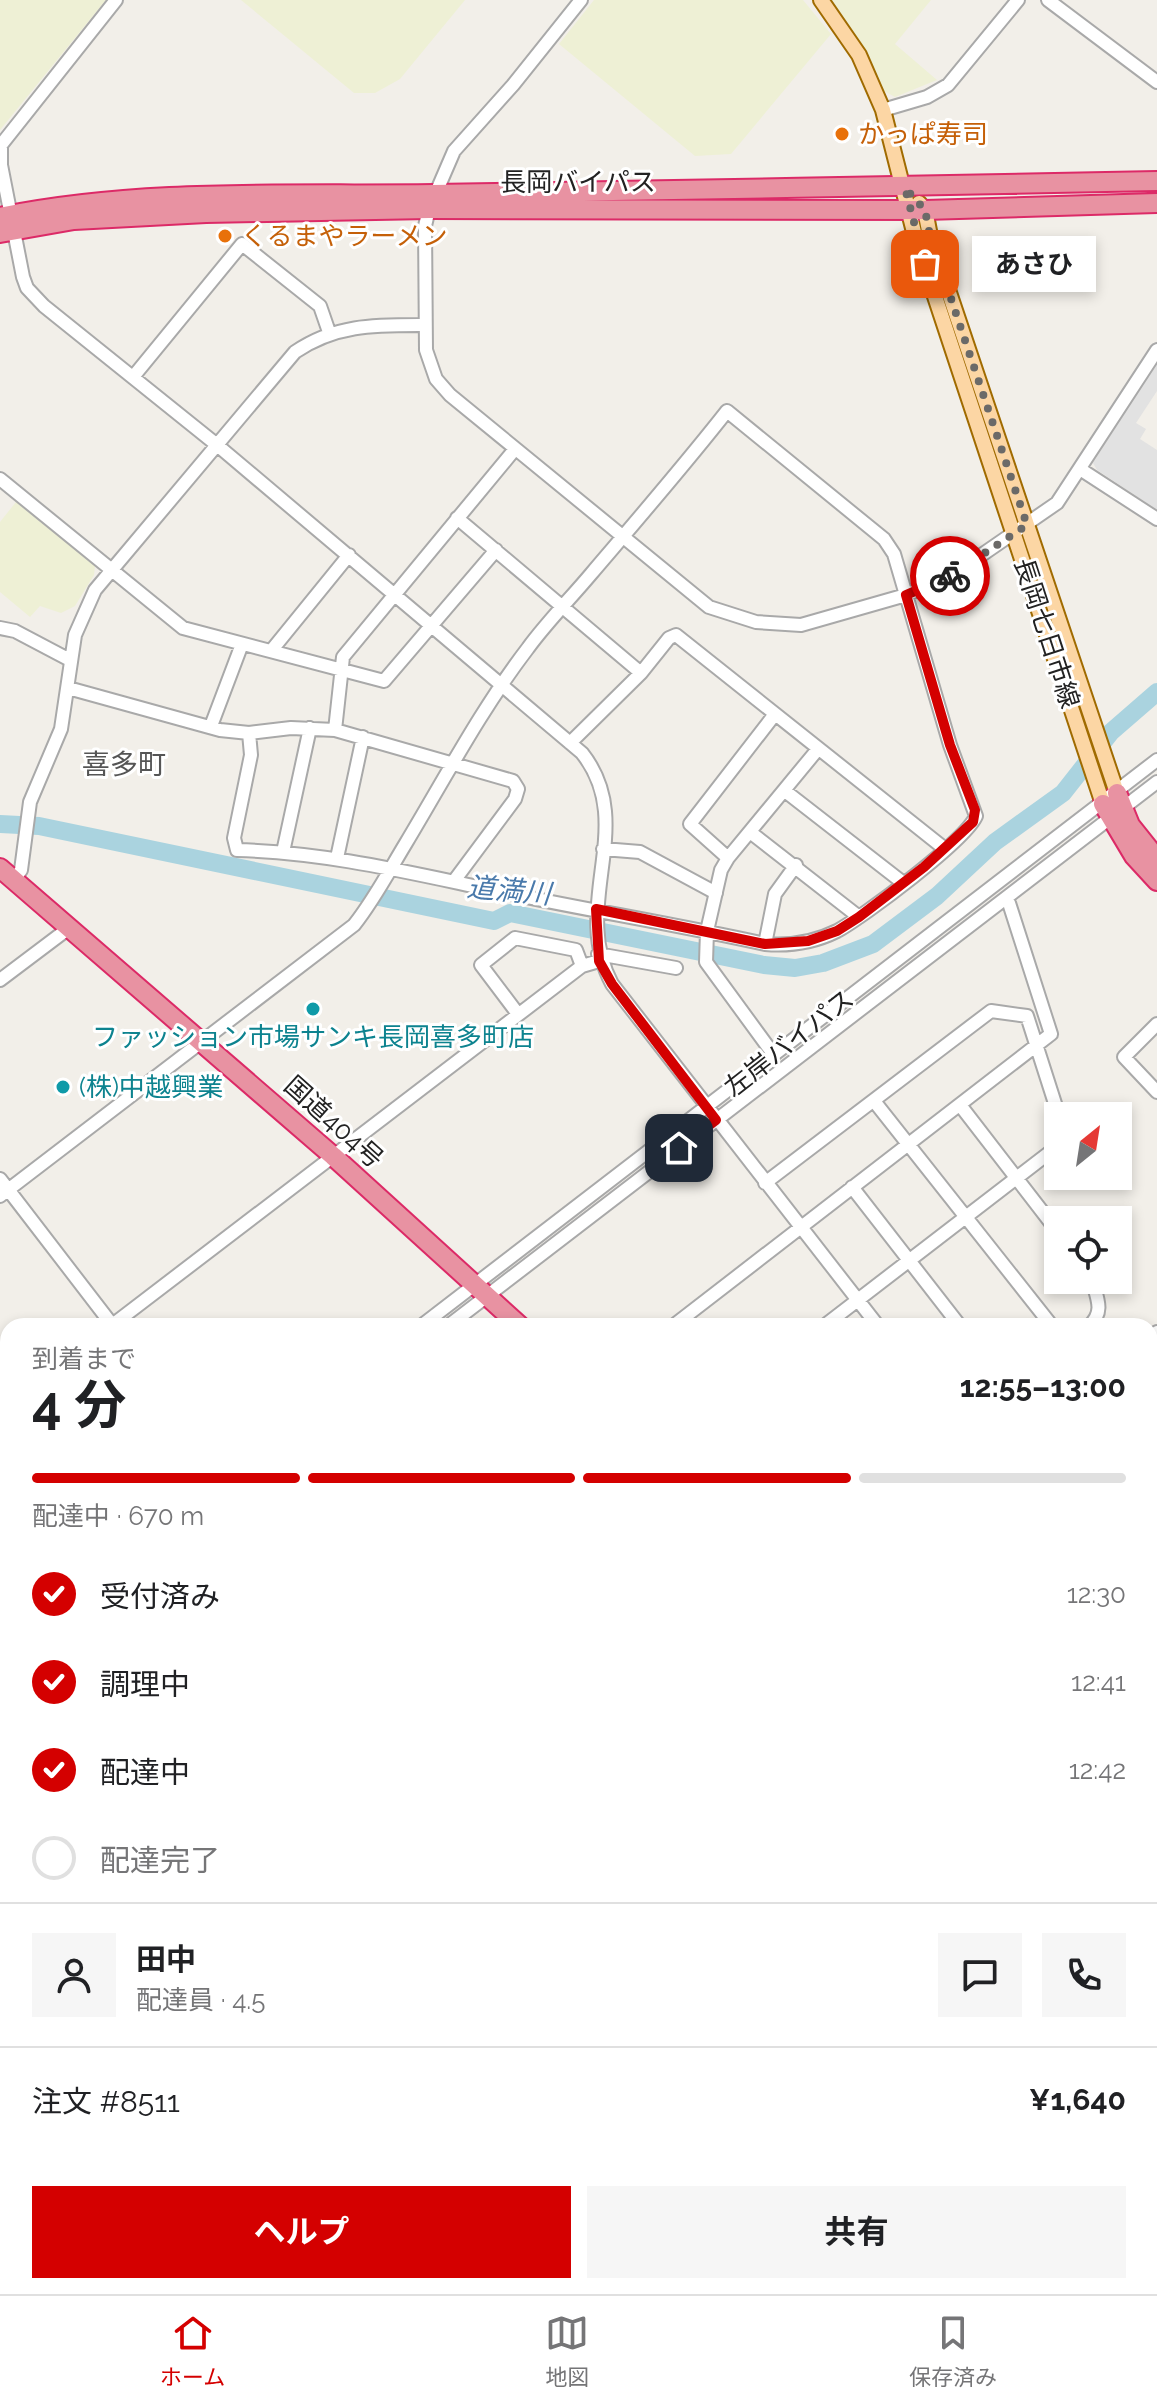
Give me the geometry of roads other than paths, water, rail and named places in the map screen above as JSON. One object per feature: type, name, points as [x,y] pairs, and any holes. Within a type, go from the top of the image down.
[{"type":"highway","name":"長岡バイパス","points":[[912,202],[1157,181]]},
{"type":"highway","name":"長岡バイパス","points":[[6,224],[65,205],[156,198],[1157,203]]},
{"type":"highway","points":[[1113,806],[1157,859]]},
{"type":"highway","points":[[1113,806],[1157,881]]},
{"type":"highway","name":"国道404号","points":[[7,874],[333,1156],[511,1318]]},
{"type":"main road","name":"長岡七日市線","points":[[821,0],[859,55],[883,110],[912,202],[930,236],[1021,529],[1080,738],[1094,778],[1113,806]]},
{"type":"main road","name":"長岡七日市線","points":[[1021,529],[1106,765],[1113,806]]},
{"type":"street","points":[[116,0],[6,135],[0,153],[6,224],[27,288],[44,306],[434,626],[501,688],[570,743],[591,765],[602,785],[606,804],[596,915],[598,955],[612,984],[872,1318]]},
{"type":"street","points":[[581,0],[513,85],[459,144],[432,201],[424,325],[426,350],[436,379],[450,395],[709,607],[756,622],[801,625],[906,595],[954,574],[1057,503],[1157,350]]},
{"type":"street","points":[[883,110],[912,103],[948,85],[1018,0]]},
{"type":"street","points":[[1048,0],[1157,82]]},
{"type":"street","points":[[133,377],[242,244],[320,306],[329,332]]},
{"type":"street","points":[[7,874],[21,870],[33,792],[61,729],[70,660],[86,604],[110,571],[295,352],[329,332],[365,325],[424,325]]},
{"type":"street","points":[[106,1318],[3,1188],[203,1042],[354,925],[371,902],[389,870],[455,762],[527,648],[727,411],[884,539],[894,554],[950,745],[976,816],[945,849],[837,931],[808,941],[765,944],[596,915],[454,881],[389,870],[337,858],[237,850],[234,845],[251,755],[249,733]]},
{"type":"street","points":[[335,730],[339,670],[343,657],[515,449]]},
{"type":"street","points":[[1080,469],[1157,519]]},
{"type":"street","points":[[0,479],[183,628],[384,681],[389,679],[496,550]]},
{"type":"street","points":[[457,518],[641,673]]},
{"type":"street","points":[[271,651],[349,555]]},
{"type":"street","points":[[0,628],[15,631],[70,660]]},
{"type":"street","points":[[570,743],[641,673],[669,638],[676,635],[945,849]]},
{"type":"street","points":[[211,726],[242,644]]},
{"type":"street","points":[[68,688],[249,733],[310,728],[335,730],[499,774],[513,781],[518,789],[515,799],[454,881]]},
{"type":"street","points":[[728,858],[691,828],[691,819],[775,714]]},
{"type":"street","points":[[283,852],[310,728]]},
{"type":"street","points":[[337,858],[363,737]]},
{"type":"street","points":[[774,1055],[706,962],[707,935],[728,858],[818,749]]},
{"type":"street","name":"左岸バイパス","points":[[434,1318],[481,1290],[716,1120],[1113,806],[1157,760]]},
{"type":"street","name":"左岸バイパス","points":[[455,1318],[481,1290],[774,1055],[1113,806],[1157,782]]},
{"type":"street","points":[[785,791],[902,882]]},
{"type":"street","points":[[750,832],[859,917]]},
{"type":"street","points":[[603,849],[640,852],[716,893]]},
{"type":"street","points":[[765,944],[775,894],[796,865]]},
{"type":"street","points":[[683,1318],[1051,1034],[1009,903]]},
{"type":"street","points":[[0,980],[69,928]]},
{"type":"street","points":[[518,1014],[481,965],[515,938],[576,950],[582,966]]},
{"type":"street","points":[[122,1318],[598,955],[676,968]]},
{"type":"street","points":[[765,1183],[991,1011],[1027,1016],[1054,1102]]},
{"type":"street","points":[[1157,1024],[1124,1057],[1157,1092]]},
{"type":"street","points":[[874,1101],[1046,1318]]},
{"type":"street","points":[[960,1105],[1044,1214]]},
{"type":"street","points":[[834,1318],[1044,1157]]},
{"type":"street","points":[[852,1187],[954,1318]]},
{"type":"street","points":[[1096,1294],[1100,1309],[1098,1318]]},
{"type":"waterway","name":"道満川","points":[[0,824],[39,826],[494,921],[510,913],[764,965],[795,968],[823,963],[873,944],[937,896],[995,842],[1063,793],[1111,732],[1157,692]]},
{"type":"place","name":"かっぱ寿司","points":[[842,134]]},
{"type":"place","name":"くるまやラーメン","points":[[225,236]]},
{"type":"place","name":"あさひ","points":[[925,264]]},
{"type":"place","name":"ファッション市場サンキ長岡喜多町店","points":[[313,1009]]},
{"type":"place","name":"(株)中越興業","points":[[63,1087]]},
{"type":"district","name":"喜多町","points":[[124,764]]}]
